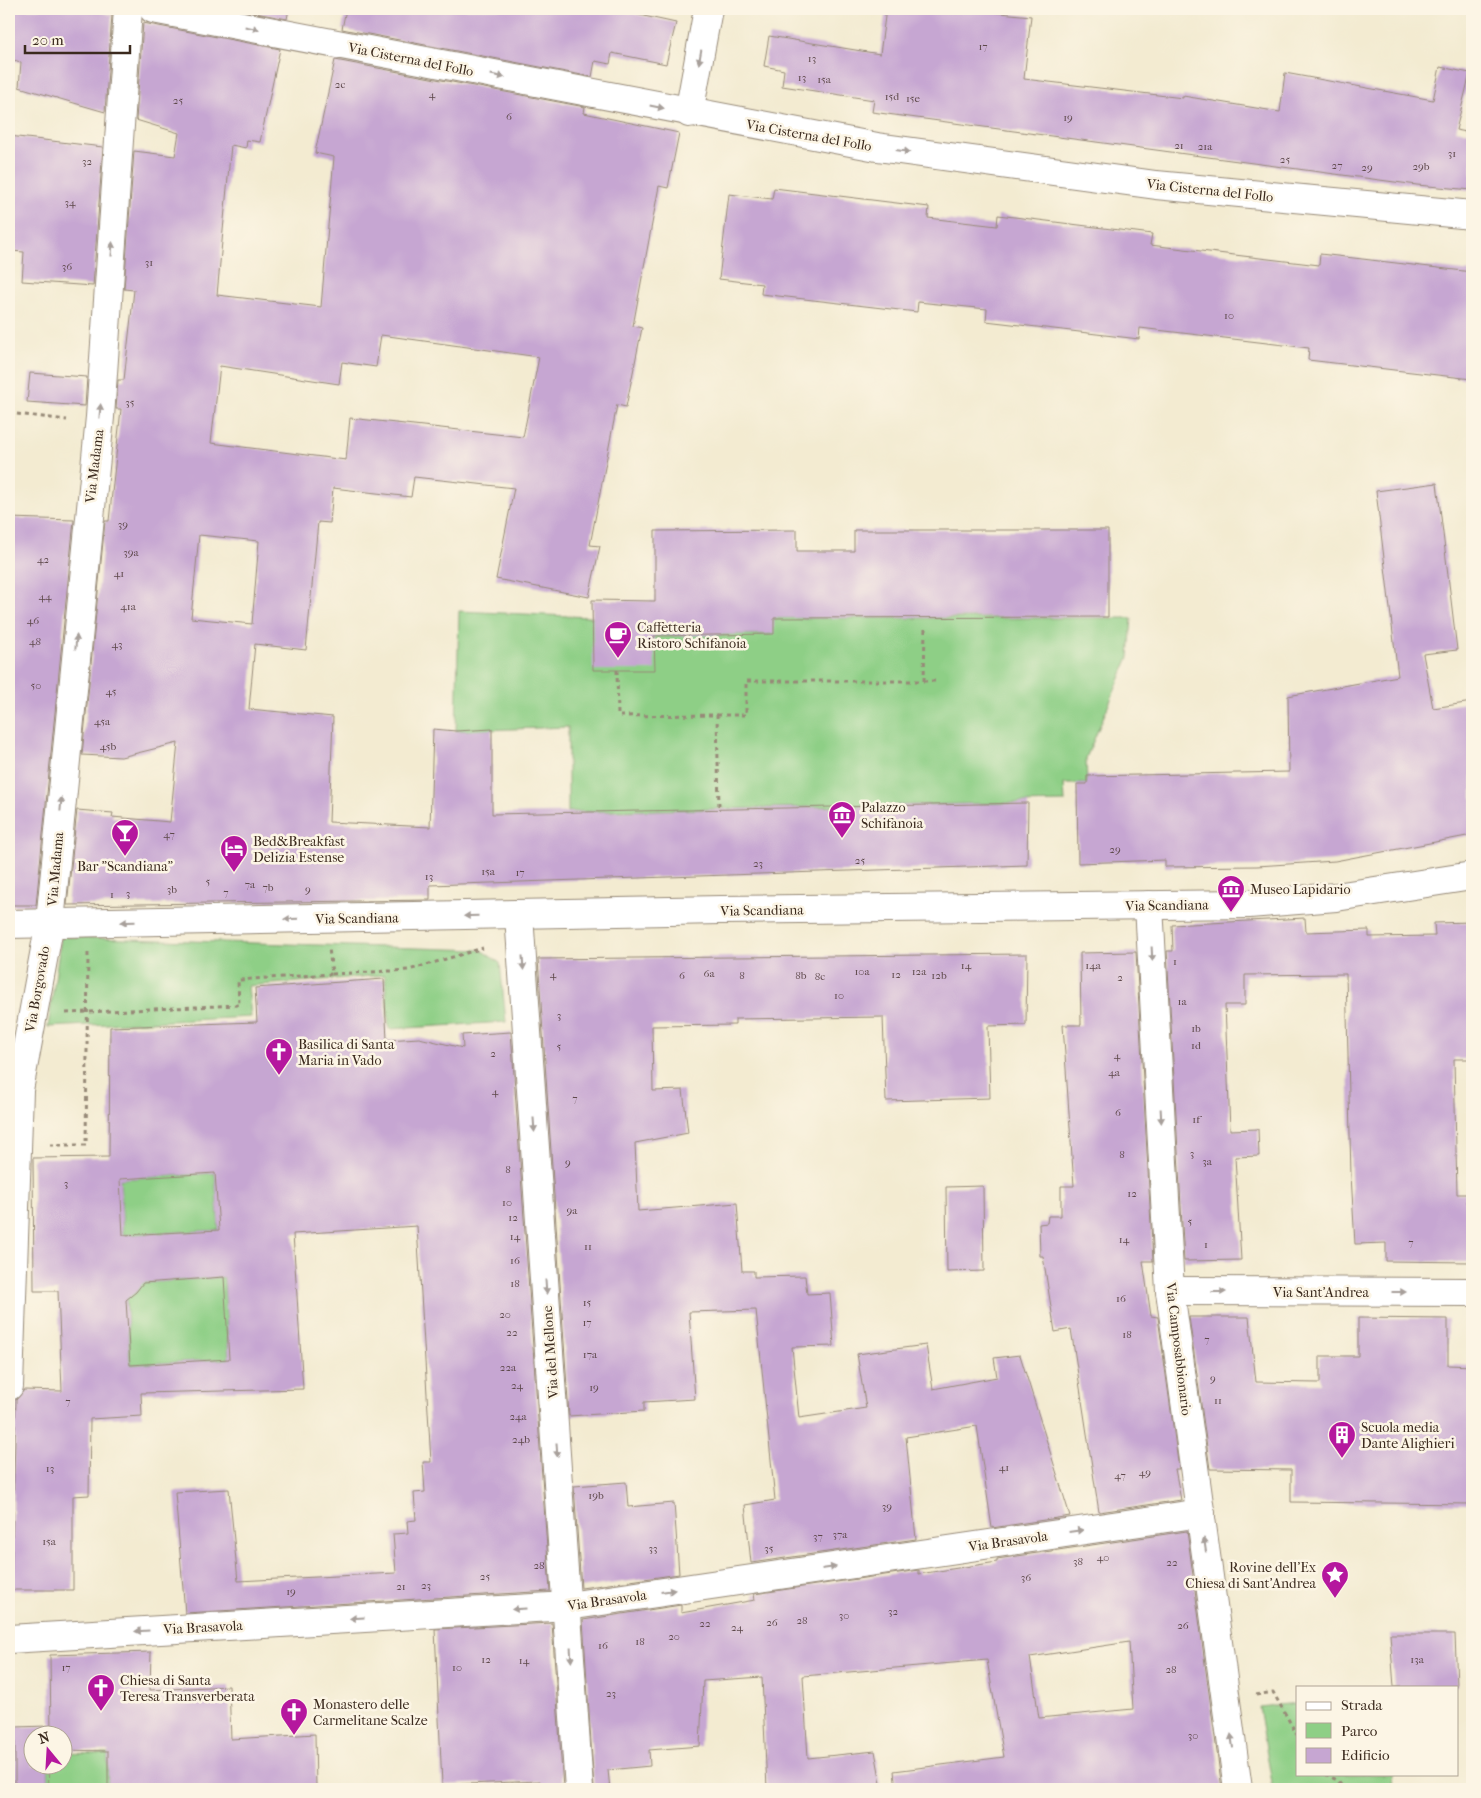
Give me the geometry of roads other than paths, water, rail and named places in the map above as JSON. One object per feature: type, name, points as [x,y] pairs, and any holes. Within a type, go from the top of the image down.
[{"type":"street","name":"Via Madama","points":[[50,922],[100,416],[128,9]]},
{"type":"street","name":"Via Cisterna del Follo","points":[[153,9],[689,113],[877,147],[1156,186],[1472,215]]},
{"type":"street","points":[[689,113],[708,9]]},
{"type":"street","name":"Via Scandiana","points":[[9,924],[1249,904],[1319,898],[1472,876]]},
{"type":"street","name":"Via Camposabbionario","points":[[1149,905],[1170,1292],[1238,1789]]},
{"type":"street","name":"Via del Mellone","points":[[519,915],[568,1606],[579,1789]]},
{"type":"street","name":"Via Borgovado","points":[[9,1386],[17,1145],[14,1091],[33,1014],[50,922]]},
{"type":"street","name":"Via Sant'Andrea","points":[[1170,1292],[1472,1292]]},
{"type":"street","name":"Via Brasavola","points":[[9,1639],[568,1606],[1201,1513]]},
{"type":"place","name":"Caffetteria Ristoro Schifanoia","points":[[618,659]]},
{"type":"place","name":"Palazzo Schifanoia","points":[[842,839]]},
{"type":"place","name":"Bar \"Scandiana\"","points":[[125,857]]},
{"type":"place","name":"Bed&Breakfast Delizia Estense","points":[[234,873]]},
{"type":"place","name":"Museo Lapidario","points":[[1231,913]]},
{"type":"place","name":"Basilica di Santa Maria in Vado","points":[[279,1076]]},
{"type":"place","name":"Scuola media Dante Alighieri","points":[[1342,1459]]},
{"type":"place","name":"Rovine dell'Ex Chiesa di Sant'Andrea","points":[[1335,1599]]},
{"type":"place","name":"Chiesa di Santa Teresa Transverberata","points":[[101,1712]]},
{"type":"place","name":"Monastero delle Carmelitane Scalze","points":[[294,1736]]}]
